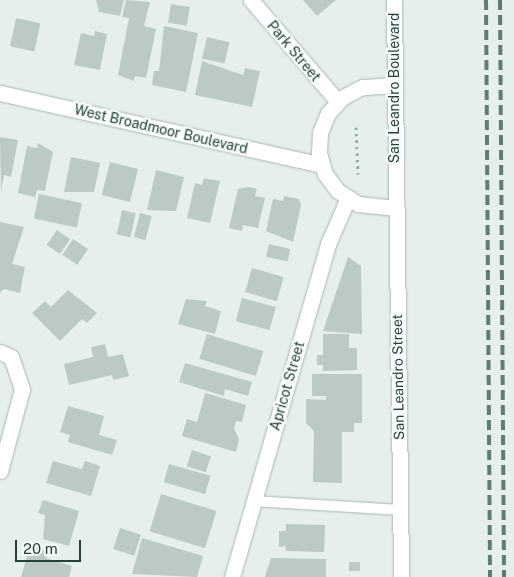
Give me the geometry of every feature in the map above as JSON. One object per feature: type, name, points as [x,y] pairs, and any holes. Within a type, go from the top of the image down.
[{"type":"street","name":"Park Street","points":[[251,0],[338,102]]},
{"type":"street","name":"San Leandro Boulevard","points":[[394,0],[394,176]]},
{"type":"street","points":[[393,85],[362,87],[338,102],[320,133],[322,165],[338,191],[348,198],[378,209],[394,208]]},
{"type":"street","name":"West Broadmoor Boulevard","points":[[0,93],[322,165]]},
{"type":"street","name":"San Leandro Street","points":[[394,176],[401,577]]},
{"type":"street","name":"Apricot Street","points":[[232,577],[328,244],[348,198]]},
{"type":"street","points":[[0,471],[22,389],[5,355]]},
{"type":"lane","points":[[254,501],[400,510]]},
{"type":"path","points":[[356,128],[358,174]]},
{"type":"building","points":[[96,0],[124,0],[120,16],[99,12]]},
{"type":"building","points":[[126,0],[150,2],[144,26],[156,29],[146,78],[135,76],[134,81],[118,75],[129,18],[122,17]]},
{"type":"building","points":[[303,0],[336,0],[317,16]]},
{"type":"building","points":[[171,4],[190,7],[187,26],[168,23]]},
{"type":"building","points":[[16,18],[40,23],[34,52],[10,46]]},
{"type":"building","points":[[164,26],[198,33],[186,92],[152,85],[154,71],[159,71]]},
{"type":"building","points":[[95,31],[107,34],[100,70],[74,65],[81,33],[94,36]]},
{"type":"building","points":[[207,37],[229,42],[224,64],[202,58]]},
{"type":"building","points":[[202,61],[243,75],[245,68],[260,71],[252,107],[195,95]]},
{"type":"building","points":[[0,137],[18,140],[11,177],[4,175],[1,192]]},
{"type":"building","points":[[38,143],[53,152],[45,191],[37,190],[35,197],[18,193],[27,146],[37,148]]},
{"type":"building","points":[[71,157],[100,163],[94,192],[64,192]]},
{"type":"building","points":[[110,162],[138,169],[130,202],[102,195]]},
{"type":"building","points":[[156,170],[184,177],[176,211],[147,210]]},
{"type":"building","points":[[204,178],[220,181],[210,223],[187,218],[195,183],[202,185]]},
{"type":"building","points":[[249,187],[257,189],[255,196],[265,198],[258,228],[243,225],[242,231],[229,228],[238,189]]},
{"type":"building","points":[[39,194],[82,203],[77,228],[34,218]]},
{"type":"building","points":[[284,196],[299,199],[301,205],[293,242],[266,231],[273,199],[283,201]]},
{"type":"building","points":[[122,210],[136,213],[130,237],[117,234]]},
{"type":"building","points":[[140,213],[152,216],[146,240],[134,237]]},
{"type":"building","points":[[0,222],[24,227],[12,264],[25,267],[20,293],[4,289],[0,293]]},
{"type":"building","points":[[57,230],[70,239],[60,254],[47,245]]},
{"type":"building","points":[[73,239],[88,249],[77,265],[62,255]]},
{"type":"building","points":[[269,244],[290,249],[288,262],[266,257]]},
{"type":"building","points":[[348,257],[361,266],[362,334],[323,331]]},
{"type":"building","points":[[252,268],[284,277],[277,301],[245,292]]},
{"type":"building","points":[[68,290],[97,313],[87,323],[82,319],[60,341],[32,313],[45,301],[51,307]]},
{"type":"building","points":[[242,298],[276,307],[270,330],[236,321]]},
{"type":"building","points":[[186,299],[207,301],[205,306],[221,311],[215,334],[178,324]]},
{"type":"building","points":[[207,334],[263,351],[256,376],[199,359]]},
{"type":"building","points":[[323,334],[349,334],[349,348],[357,348],[357,370],[323,371],[323,365],[317,365],[317,355],[323,355]]},
{"type":"building","points":[[105,344],[108,357],[123,354],[129,376],[113,380],[112,375],[69,385],[64,364],[93,357],[91,347]]},
{"type":"building","points":[[185,363],[252,382],[248,396],[225,389],[224,396],[179,382]]},
{"type":"building","points":[[312,374],[362,374],[362,423],[354,423],[354,432],[342,432],[342,483],[313,482],[314,431],[306,423],[306,399],[326,400],[326,396],[312,396]]},
{"type":"building","points":[[205,393],[246,405],[242,422],[236,421],[234,428],[239,439],[236,452],[182,436],[187,419],[197,422]]},
{"type":"building","points":[[68,406],[104,416],[99,435],[117,440],[112,455],[68,442],[70,435],[60,432]]},
{"type":"building","points":[[192,450],[211,456],[206,472],[187,466]]},
{"type":"building","points":[[53,461],[82,469],[85,461],[100,466],[91,496],[46,483]]},
{"type":"building","points":[[169,464],[210,476],[205,494],[164,482]]},
{"type":"building","points":[[161,494],[216,511],[205,548],[150,531]]},
{"type":"building","points":[[43,500],[79,511],[69,546],[43,539],[45,515],[38,513]]},
{"type":"building","points":[[286,524],[325,525],[324,552],[286,551],[285,546],[279,547],[279,531],[286,531]]},
{"type":"building","points":[[120,528],[141,535],[134,556],[113,549]]},
{"type":"building","points":[[142,538],[203,556],[197,577],[132,574]]},
{"type":"building","points":[[30,546],[48,552],[46,558],[72,566],[69,577],[21,577]]},
{"type":"building","points":[[271,558],[326,559],[326,577],[265,577]]},
{"type":"building","points":[[349,562],[360,562],[360,571],[349,571]]},
{"type":"railway","points":[[486,0],[490,577]]},
{"type":"railway","points":[[500,0],[504,577]]}]
